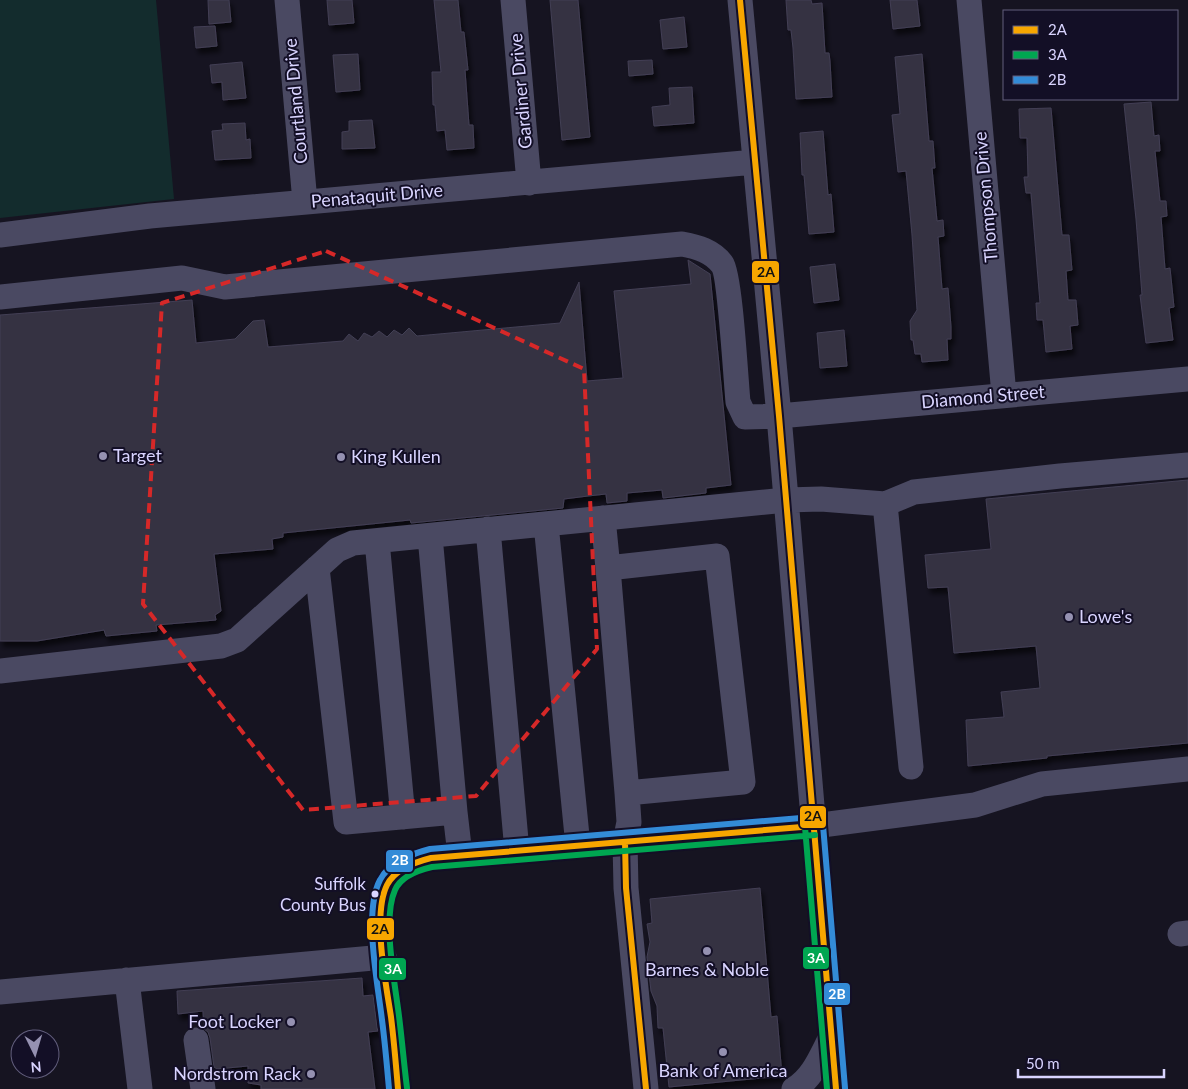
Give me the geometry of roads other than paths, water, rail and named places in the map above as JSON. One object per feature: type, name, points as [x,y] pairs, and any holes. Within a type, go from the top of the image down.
[{"type":"street","name":"Courtland Drive","points":[[287,0],[305,202]]},
{"type":"street","name":"Gardiner Drive","points":[[512,0],[529,183]]},
{"type":"street","points":[[740,0],[779,416],[836,1089]]},
{"type":"street","name":"Thompson Drive","points":[[969,0],[1004,395]]},
{"type":"street","name":"Penataquit Drive","points":[[0,235],[150,216],[755,162]]},
{"type":"street","name":"Diamond Street","points":[[0,297],[182,278],[225,287],[682,244],[711,254],[724,266],[728,288],[738,402],[745,416],[779,416],[1188,379]]},
{"type":"street","points":[[0,671],[221,646],[237,640],[337,550],[353,543],[786,500],[821,499],[885,504],[914,492],[1060,476],[1188,465]]},
{"type":"street","points":[[885,504],[911,767]]},
{"type":"street","points":[[603,518],[629,822],[625,842],[626,888],[646,1089]]},
{"type":"street","points":[[546,524],[578,846]]},
{"type":"street","points":[[488,530],[517,851]]},
{"type":"street","points":[[430,536],[460,855]]},
{"type":"street","points":[[377,541],[403,816]]},
{"type":"street","points":[[608,568],[717,556],[743,782],[626,793]]},
{"type":"street","points":[[317,568],[346,822],[455,812]]},
{"type":"street","points":[[398,1089],[384,957],[381,907],[383,895],[392,878],[416,861],[460,855],[814,826],[975,805],[1042,784],[1188,769]]},
{"type":"street","points":[[0,992],[384,957]]},
{"type":"street","points":[[127,980],[140,1089]]},
{"type":"street","points":[[794,1089],[802,1084],[811,1074],[831,1037]]},
{"type":"street","points":[[196,1040],[203,1089]]},
{"type":"place","name":"Target","points":[[103,456]]},
{"type":"place","name":"King Kullen","points":[[341,457]]},
{"type":"place","name":"Lowe's","points":[[1069,617]]},
{"type":"place","name":"Suffolk County Bus","points":[[375,894]]},
{"type":"place","name":"Barnes & Noble","points":[[707,951]]},
{"type":"place","name":"Foot Locker","points":[[291,1022]]},
{"type":"place","name":"Bank of America","points":[[723,1052]]},
{"type":"place","name":"Nordstrom Rack","points":[[311,1074]]}]
